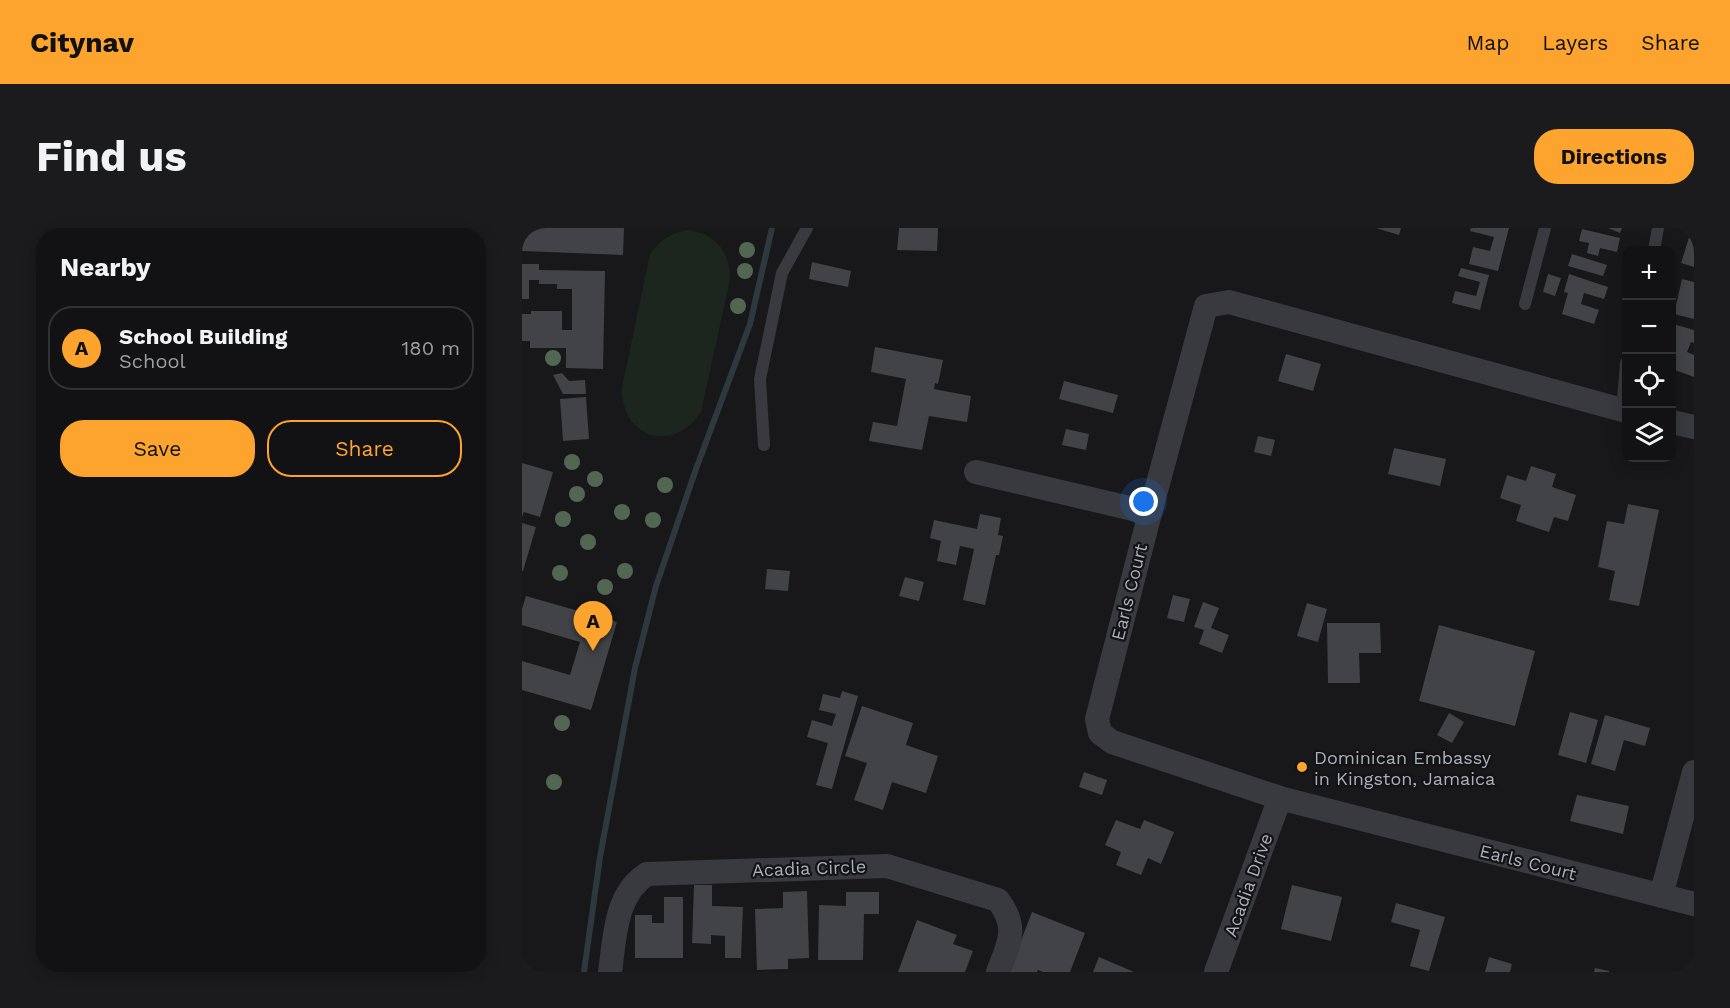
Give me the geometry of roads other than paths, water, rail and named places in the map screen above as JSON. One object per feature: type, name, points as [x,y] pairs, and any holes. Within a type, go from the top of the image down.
[{"type":"street","name":"Earls Court","points":[[1622,409],[1229,302],[1218,302],[1206,306],[1097,719],[1100,733],[1112,742],[1280,798],[1694,904]]},
{"type":"street","points":[[1676,423],[1694,427]]},
{"type":"street","points":[[976,472],[1150,513]]},
{"type":"street","points":[[1661,896],[1694,772]]},
{"type":"street","name":"Acadia Drive","points":[[1216,972],[1280,798]]},
{"type":"street","name":"Acadia Circle","points":[[610,972],[618,916],[628,891],[635,881],[647,874],[887,866],[998,900],[1007,913],[1011,926],[1010,938],[998,972]]},
{"type":"lane","points":[[764,445],[760,379],[782,273],[807,228]]},
{"type":"lane","points":[[1525,304],[1545,228]]},
{"type":"lane","points":[[1655,246],[1659,228]]},
{"type":"waterway","points":[[584,972],[600,857],[635,668],[656,586],[696,469],[750,324],[772,228]]},
{"type":"place","name":"School Building","points":[[593,651]]},
{"type":"place","name":"Dominican Embassy in Kingston, Jamaica","points":[[1302,767]]}]
